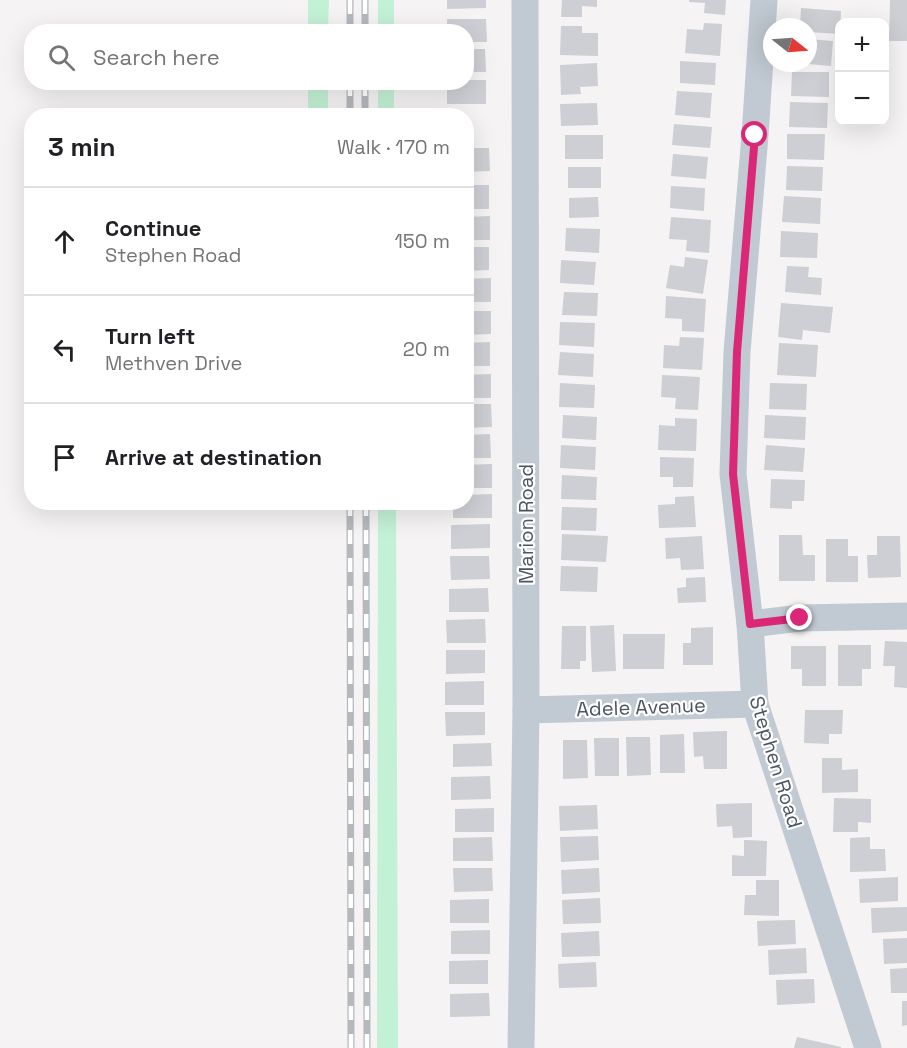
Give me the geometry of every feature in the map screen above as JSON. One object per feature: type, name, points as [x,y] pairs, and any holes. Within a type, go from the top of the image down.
[{"type":"street","name":"Marion Road","points":[[521,1048],[526,710],[525,0]]},
{"type":"street","name":"Stephen Road","points":[[764,0],[737,352],[733,474],[750,624],[755,704],[868,1048]]},
{"type":"street","points":[[750,624],[800,618],[907,616]]},
{"type":"street","name":"Adele Avenue","points":[[526,710],[755,704]]},
{"type":"green space","points":[[308,0],[329,0],[328,24],[308,24]]},
{"type":"green space","points":[[378,0],[394,0],[394,24],[378,24]]},
{"type":"green space","points":[[308,90],[328,90],[328,108],[308,108]]},
{"type":"green space","points":[[378,90],[394,90],[394,108],[378,108]]},
{"type":"green space","points":[[378,510],[396,510],[398,1048],[377,1048]]},
{"type":"building","points":[[447,0],[486,0],[486,8],[447,9]]},
{"type":"building","points":[[562,0],[597,0],[597,7],[582,6],[582,17],[561,17]]},
{"type":"building","points":[[689,0],[726,0],[725,15],[704,13],[705,3],[689,2]]},
{"type":"building","points":[[890,0],[907,0],[907,41],[889,41]]},
{"type":"building","points":[[801,8],[841,11],[841,18],[835,18],[835,34],[817,33],[817,18],[800,18]]},
{"type":"building","points":[[447,19],[486,19],[487,42],[474,42],[474,24],[447,24]]},
{"type":"building","points":[[704,23],[722,24],[720,56],[685,53],[687,29],[703,30]]},
{"type":"building","points":[[561,26],[582,26],[582,33],[598,33],[598,56],[560,55]]},
{"type":"building","points":[[817,40],[833,41],[831,66],[817,65]]},
{"type":"building","points":[[474,49],[485,49],[486,72],[474,72]]},
{"type":"building","points":[[680,61],[716,63],[715,85],[680,83]]},
{"type":"building","points":[[597,63],[598,86],[580,87],[581,94],[561,95],[560,65]]},
{"type":"building","points":[[792,72],[829,72],[829,97],[791,96]]},
{"type":"building","points":[[474,80],[486,80],[486,104],[447,104],[447,90],[474,90]]},
{"type":"building","points":[[677,91],[712,93],[710,118],[675,115]]},
{"type":"building","points":[[790,102],[828,103],[827,128],[789,127]]},
{"type":"building","points":[[597,103],[598,125],[561,126],[560,104]]},
{"type":"building","points":[[674,124],[712,127],[710,148],[672,145]]},
{"type":"building","points":[[787,134],[825,134],[824,160],[787,159]]},
{"type":"building","points":[[565,135],[603,135],[603,159],[565,159]]},
{"type":"building","points":[[474,148],[489,148],[490,171],[474,172]]},
{"type":"building","points":[[673,154],[708,157],[706,179],[671,176]]},
{"type":"building","points":[[787,166],[823,167],[822,191],[786,190]]},
{"type":"building","points":[[568,167],[601,167],[601,188],[568,188]]},
{"type":"building","points":[[474,185],[489,185],[489,209],[474,209]]},
{"type":"building","points":[[671,186],[705,188],[704,211],[670,208]]},
{"type":"building","points":[[784,196],[821,198],[820,224],[782,222]]},
{"type":"building","points":[[598,197],[599,217],[569,218],[569,198]]},
{"type":"building","points":[[490,216],[490,240],[474,240],[474,217]]},
{"type":"building","points":[[671,217],[711,220],[709,253],[686,251],[687,240],[669,239]]},
{"type":"building","points":[[566,228],[600,229],[599,253],[565,251]]},
{"type":"building","points":[[781,231],[818,233],[817,258],[780,257]]},
{"type":"building","points":[[474,247],[489,247],[489,270],[474,271]]},
{"type":"building","points":[[685,257],[708,260],[703,294],[666,288],[670,265],[684,267]]},
{"type":"building","points":[[561,260],[596,262],[594,285],[560,283]]},
{"type":"building","points":[[787,266],[809,267],[808,277],[822,278],[821,295],[785,292]]},
{"type":"building","points":[[491,278],[491,302],[474,302],[474,279]]},
{"type":"building","points":[[564,292],[598,293],[597,316],[562,315]]},
{"type":"building","points":[[666,296],[706,299],[704,332],[682,331],[682,319],[665,318]]},
{"type":"building","points":[[781,303],[833,307],[830,333],[803,330],[802,340],[778,337]]},
{"type":"building","points":[[474,311],[491,311],[491,334],[474,335]]},
{"type":"building","points":[[560,322],[595,323],[594,347],[559,345]]},
{"type":"building","points":[[680,337],[704,338],[702,370],[663,368],[664,345],[679,346]]},
{"type":"building","points":[[490,342],[490,366],[474,366],[474,343]]},
{"type":"building","points":[[779,343],[818,345],[816,377],[777,375]]},
{"type":"building","points":[[560,352],[594,354],[593,377],[558,375]]},
{"type":"building","points":[[491,374],[491,398],[474,398],[474,375]]},
{"type":"building","points":[[662,375],[700,377],[698,410],[675,409],[676,398],[661,397]]},
{"type":"building","points":[[560,383],[595,385],[594,408],[559,407]]},
{"type":"building","points":[[770,383],[807,384],[806,410],[769,409]]},
{"type":"building","points":[[474,404],[491,404],[492,427],[474,428]]},
{"type":"building","points":[[563,415],[597,417],[596,440],[562,438]]},
{"type":"building","points":[[765,415],[806,417],[805,440],[764,438]]},
{"type":"building","points":[[675,418],[697,419],[696,451],[658,450],[659,425],[675,426]]},
{"type":"building","points":[[490,434],[491,458],[474,458],[474,435]]},
{"type":"building","points":[[561,445],[596,447],[595,470],[560,468]]},
{"type":"building","points":[[766,445],[805,448],[803,472],[764,470]]},
{"type":"building","points":[[660,457],[694,458],[693,487],[673,487],[673,477],[660,477]]},
{"type":"building","points":[[492,464],[492,488],[474,488],[474,465]]},
{"type":"building","points":[[562,475],[597,477],[596,500],[561,499]]},
{"type":"building","points":[[771,479],[805,480],[804,501],[792,501],[792,509],[770,508]]},
{"type":"building","points":[[492,494],[492,518],[453,518],[453,510],[474,510],[474,495]]},
{"type":"building","points":[[694,496],[696,527],[659,528],[658,505],[675,504],[675,497]]},
{"type":"building","points":[[562,507],[597,508],[596,531],[561,530]]},
{"type":"building","points":[[490,524],[490,548],[451,549],[451,525]]},
{"type":"building","points":[[562,534],[608,536],[606,562],[561,560]]},
{"type":"building","points":[[779,535],[802,535],[803,555],[815,555],[815,581],[779,581]]},
{"type":"building","points":[[702,536],[704,569],[681,570],[680,558],[666,559],[665,538]]},
{"type":"building","points":[[877,536],[900,536],[901,577],[868,578],[867,555],[877,555]]},
{"type":"building","points":[[826,539],[848,539],[848,556],[858,556],[858,582],[826,582]]},
{"type":"building","points":[[450,556],[489,556],[490,579],[451,580]]},
{"type":"building","points":[[561,566],[598,567],[597,592],[560,591]]},
{"type":"building","points":[[705,577],[706,602],[678,603],[677,588],[686,587],[686,578]]},
{"type":"building","points":[[488,588],[489,612],[449,612],[449,589]]},
{"type":"building","points":[[485,619],[486,643],[447,643],[446,620]]},
{"type":"building","points":[[614,625],[616,671],[592,672],[590,626]]},
{"type":"building","points":[[562,626],[586,626],[586,661],[580,661],[580,669],[561,669]]},
{"type":"building","points":[[713,627],[713,665],[683,665],[683,643],[691,643],[691,628]]},
{"type":"building","points":[[623,634],[665,634],[664,669],[623,669]]},
{"type":"building","points":[[885,641],[907,642],[907,688],[894,687],[895,666],[883,666]]},
{"type":"building","points":[[838,645],[871,645],[871,669],[862,669],[862,686],[838,686]]},
{"type":"building","points":[[791,646],[826,646],[826,686],[802,686],[802,669],[791,669]]},
{"type":"building","points":[[446,650],[485,650],[485,673],[446,674]]},
{"type":"building","points":[[484,681],[484,705],[445,705],[445,682]]},
{"type":"building","points":[[805,710],[843,710],[842,734],[829,734],[829,744],[804,743]]},
{"type":"building","points":[[445,712],[485,712],[485,735],[446,736]]},
{"type":"building","points":[[727,731],[727,769],[704,769],[703,756],[694,757],[693,732]]},
{"type":"building","points":[[684,734],[685,773],[660,773],[660,735]]},
{"type":"building","points":[[626,737],[650,737],[651,775],[627,776]]},
{"type":"building","points":[[594,738],[619,738],[619,776],[595,776]]},
{"type":"building","points":[[563,740],[587,740],[588,778],[563,779]]},
{"type":"building","points":[[491,743],[492,766],[453,767],[453,744]]},
{"type":"building","points":[[822,758],[842,758],[842,770],[858,769],[858,792],[822,793]]},
{"type":"building","points":[[490,776],[491,799],[451,800],[451,777]]},
{"type":"building","points":[[834,798],[871,799],[871,823],[858,822],[858,832],[833,832]]},
{"type":"building","points":[[752,803],[752,837],[733,838],[732,826],[717,827],[716,804]]},
{"type":"building","points":[[597,805],[598,829],[560,831],[559,806]]},
{"type":"building","points":[[494,808],[494,832],[455,832],[455,809]]},
{"type":"building","points":[[598,836],[599,860],[561,862],[560,837]]},
{"type":"building","points":[[492,837],[493,861],[453,861],[453,838]]},
{"type":"building","points":[[870,837],[870,849],[885,849],[886,871],[850,872],[850,838]]},
{"type":"building","points":[[744,840],[767,841],[766,876],[732,876],[732,855],[744,856]]},
{"type":"building","points":[[453,868],[492,868],[493,891],[454,892]]},
{"type":"building","points":[[599,868],[600,892],[562,894],[561,870]]},
{"type":"building","points":[[898,877],[898,901],[860,903],[859,879]]},
{"type":"building","points":[[756,880],[779,880],[779,916],[744,915],[745,895],[756,895]]},
{"type":"building","points":[[600,898],[601,923],[563,924],[562,900]]},
{"type":"building","points":[[489,899],[489,923],[450,923],[450,900]]},
{"type":"building","points":[[907,907],[907,931],[872,933],[871,908]]},
{"type":"building","points":[[795,920],[796,944],[758,946],[757,921]]},
{"type":"building","points":[[490,930],[490,954],[451,954],[451,931]]},
{"type":"building","points":[[599,931],[600,956],[562,957],[561,933]]},
{"type":"building","points":[[907,938],[907,963],[884,964],[883,939]]},
{"type":"building","points":[[806,948],[807,973],[769,975],[768,950]]},
{"type":"building","points":[[488,960],[488,984],[449,984],[449,961]]},
{"type":"building","points":[[596,962],[597,987],[559,988],[558,964]]},
{"type":"building","points":[[907,968],[907,993],[891,993],[890,969]]},
{"type":"building","points":[[814,979],[815,1003],[777,1005],[776,980]]},
{"type":"building","points":[[489,993],[490,1016],[450,1017],[450,994]]},
{"type":"building","points":[[902,1001],[907,1001],[907,1025],[902,1026]]},
{"type":"building","points":[[797,1037],[841,1047],[841,1048],[794,1048]]},
{"type":"railway","points":[[350,0],[350,24]]},
{"type":"railway","points":[[365,0],[365,24]]},
{"type":"railway","points":[[350,90],[350,108]]},
{"type":"railway","points":[[365,90],[365,108]]},
{"type":"railway","points":[[350,510],[351,1048]]},
{"type":"railway","points":[[366,510],[367,1048]]},
{"type":"route","points":[[755,135],[737,352],[733,474],[750,624],[800,618]]}]
